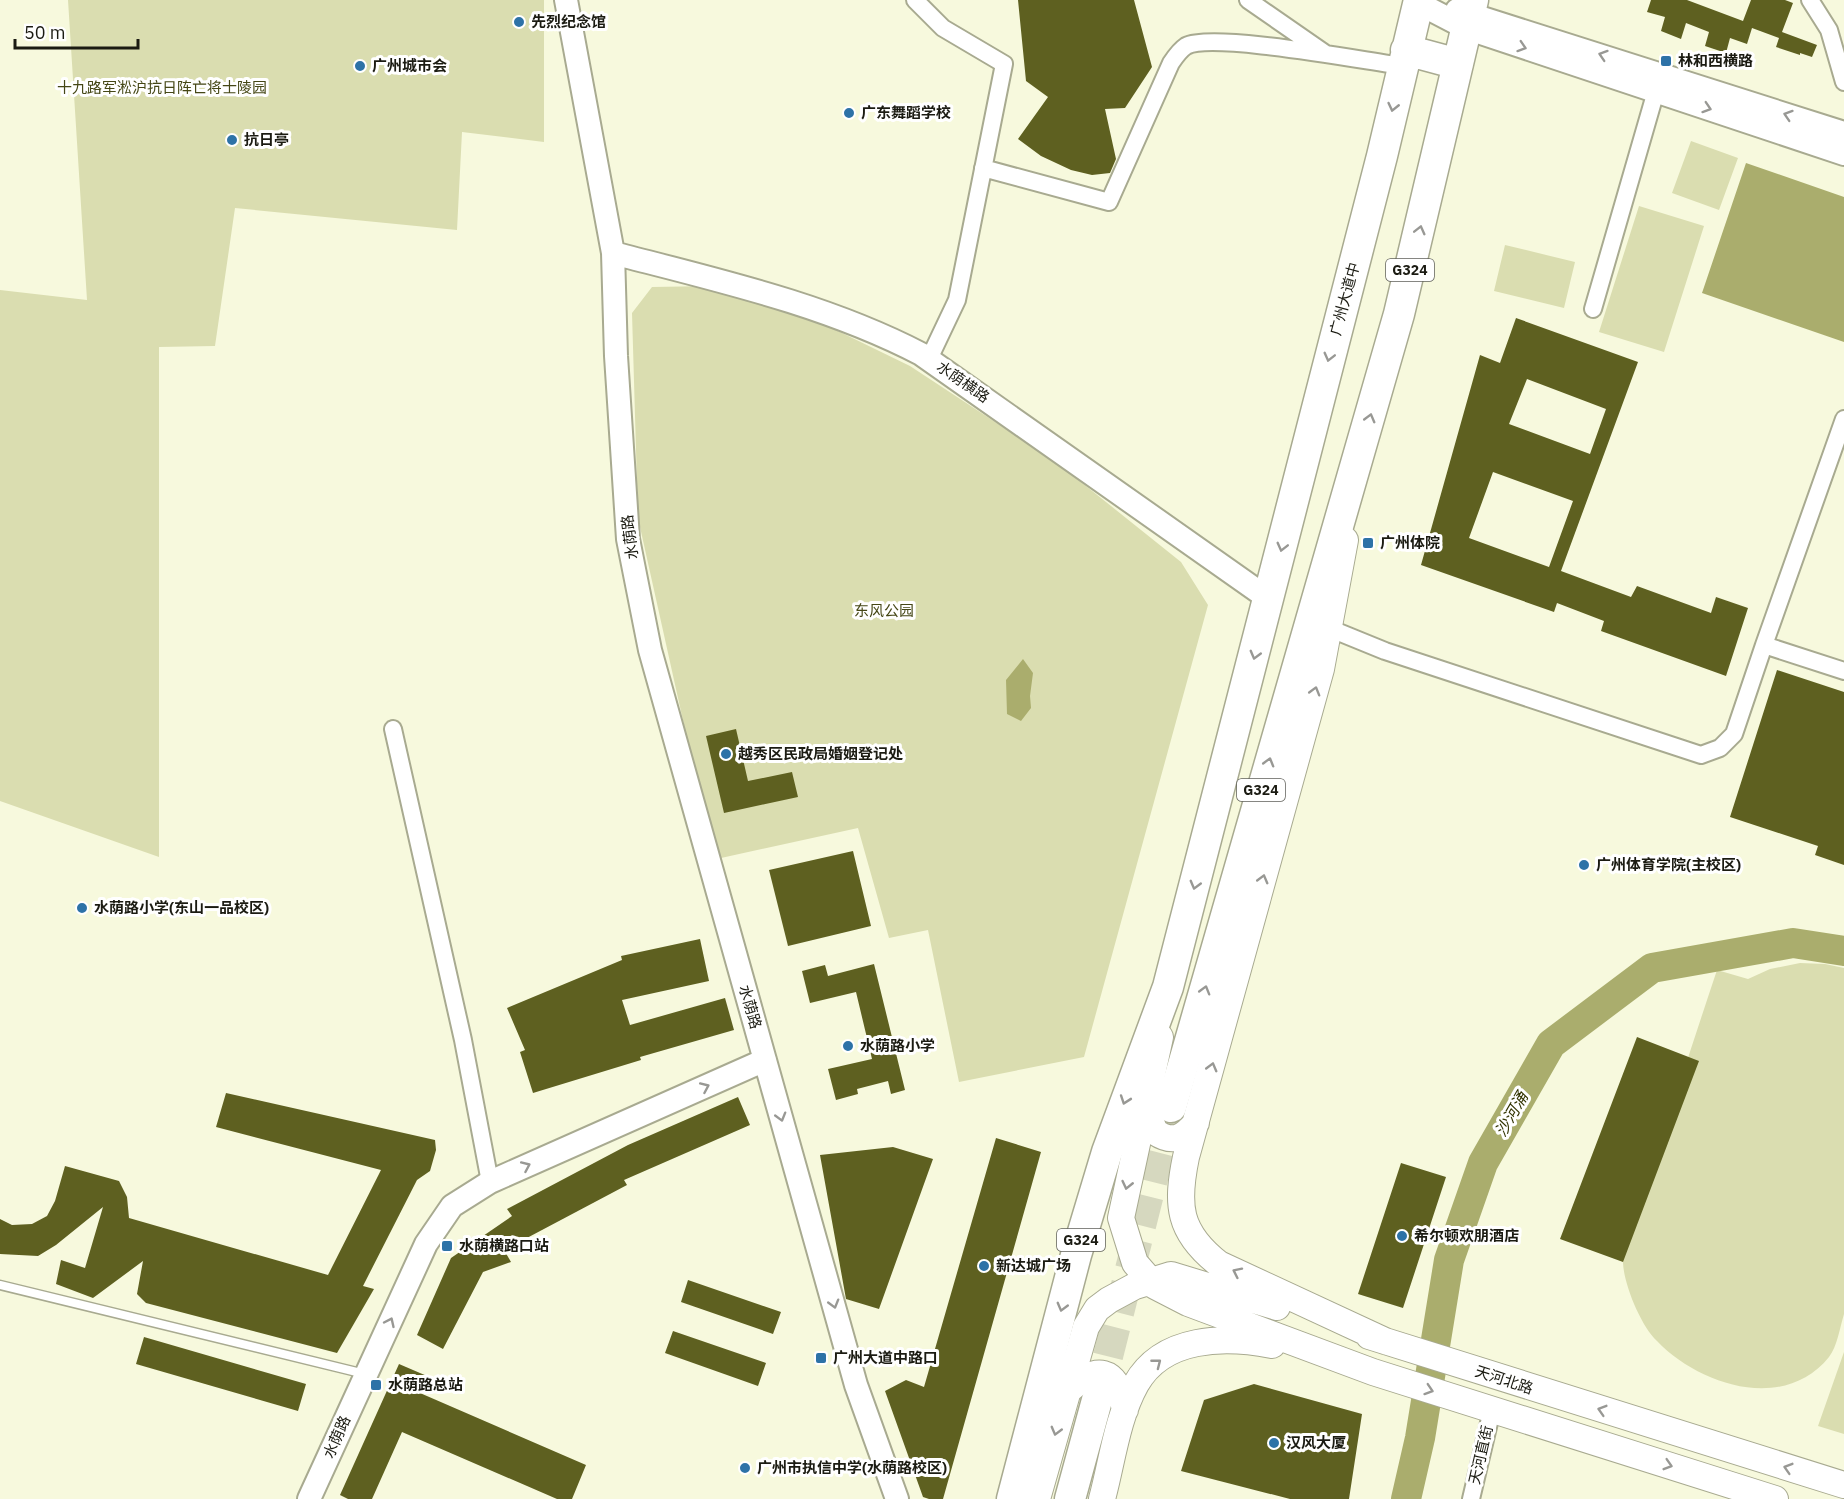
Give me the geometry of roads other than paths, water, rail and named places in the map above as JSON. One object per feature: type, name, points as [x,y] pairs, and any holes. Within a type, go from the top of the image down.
[{"type":"highway","name":"广州大道中","points":[[1269,599],[1382,156],[1418,2]]},
{"type":"highway","name":"G324","points":[[1158,1107],[1354,475],[1402,303],[1470,13]]},
{"type":"highway","points":[[1404,58],[1458,64]]},
{"type":"highway","name":"G324","points":[[1012,1499],[1052,1343],[1101,1172],[1167,987],[1269,599]]},
{"type":"highway","points":[[1070,1499],[1096,1400]]},
{"type":"main road","points":[[1354,475],[1331,629],[1186,1157],[1180,1204],[1191,1235],[1200,1249],[1219,1264],[1385,1341]]},
{"type":"main road","points":[[1167,987],[1155,1132],[1171,1140],[1180,1139],[1196,1123]]},
{"type":"main road","points":[[1158,1107],[1121,1218],[1124,1234],[1135,1263],[1188,1303],[1373,1372],[1775,1499]]},
{"type":"main road","name":"天河北路","points":[[1157,1281],[1181,1276],[1844,1485]]},
{"type":"main road","points":[[1037,1499],[1086,1328],[1097,1309],[1119,1293],[1157,1281]]},
{"type":"main road","points":[[1102,1499],[1125,1410],[1136,1384],[1154,1364],[1184,1346],[1203,1340],[1257,1342],[1373,1372]]},
{"type":"main road","points":[[1066,1394],[1081,1378],[1100,1373],[1110,1376],[1118,1383],[1125,1410]]},
{"type":"street","name":"水荫路","points":[[566,0],[613,253],[616,356],[628,539],[638,592],[667,714],[856,1385],[897,1499]]},
{"type":"street","points":[[915,0],[943,28],[1004,64],[957,300],[929,359]]},
{"type":"street","points":[[1248,0],[1330,57]]},
{"type":"street","points":[[1810,0],[1829,30],[1844,82]]},
{"type":"street","points":[[1418,2],[1470,13],[1844,133]]},
{"type":"street","points":[[1470,13],[1656,91],[1844,154]]},
{"type":"street","points":[[983,168],[1109,202],[1166,72],[1178,53],[1187,46],[1203,42],[1268,46],[1330,57],[1404,58]]},
{"type":"street","points":[[1593,309],[1656,91]]},
{"type":"street","name":"水荫横路","points":[[613,253],[735,285],[892,339],[929,359],[1269,599]]},
{"type":"street","points":[[1331,629],[1385,651],[1701,755],[1720,748],[1734,734],[1844,419]]},
{"type":"street","points":[[1764,645],[1844,671]]},
{"type":"street","points":[[393,729],[463,1040],[490,1182]]},
{"type":"street","name":"水荫路","points":[[309,1499],[426,1244],[452,1206],[490,1182],[765,1060]]},
{"type":"street","name":"天河直街","points":[[1471,1499],[1492,1410]]},
{"type":"lane","points":[[0,1285],[365,1375]]},
{"type":"waterway","name":"沙河涌","points":[[1406,1499],[1420,1438],[1449,1260],[1483,1163],[1551,1044],[1652,968],[1793,943],[1844,951]]},
{"type":"tunnel","points":[[1097,1400],[1171,1107]]},
{"type":"place","name":"先烈纪念馆","points":[[519,22]]},
{"type":"place","name":"林和西横路","points":[[1666,61]]},
{"type":"place","name":"广州城市会","points":[[360,66]]},
{"type":"place","name":"广东舞蹈学校","points":[[849,113]]},
{"type":"place","name":"抗日亭","points":[[232,140]]},
{"type":"place","name":"广州体院","points":[[1368,543]]},
{"type":"place","name":"越秀区民政局婚姻登记处","points":[[726,754]]},
{"type":"place","name":"广州体育学院(主校区)","points":[[1584,865]]},
{"type":"place","name":"水荫路小学(东山一品校区)","points":[[82,908]]},
{"type":"place","name":"水荫路小学","points":[[848,1046]]},
{"type":"place","name":"希尔顿欢朋酒店","points":[[1402,1236]]},
{"type":"place","name":"水荫横路口站","points":[[447,1246]]},
{"type":"place","name":"新达城广场","points":[[984,1266]]},
{"type":"place","name":"广州大道中路口","points":[[821,1358]]},
{"type":"place","name":"水荫路总站","points":[[376,1385]]},
{"type":"place","name":"汉风大厦","points":[[1274,1443]]},
{"type":"place","name":"广州市执信中学(水荫路校区)","points":[[745,1468]]},
{"type":"park label","name":"十九路军淞沪抗日阵亡将士陵园","points":[[162,88]]},
{"type":"park label","name":"东风公园","points":[[884,611]]}]
